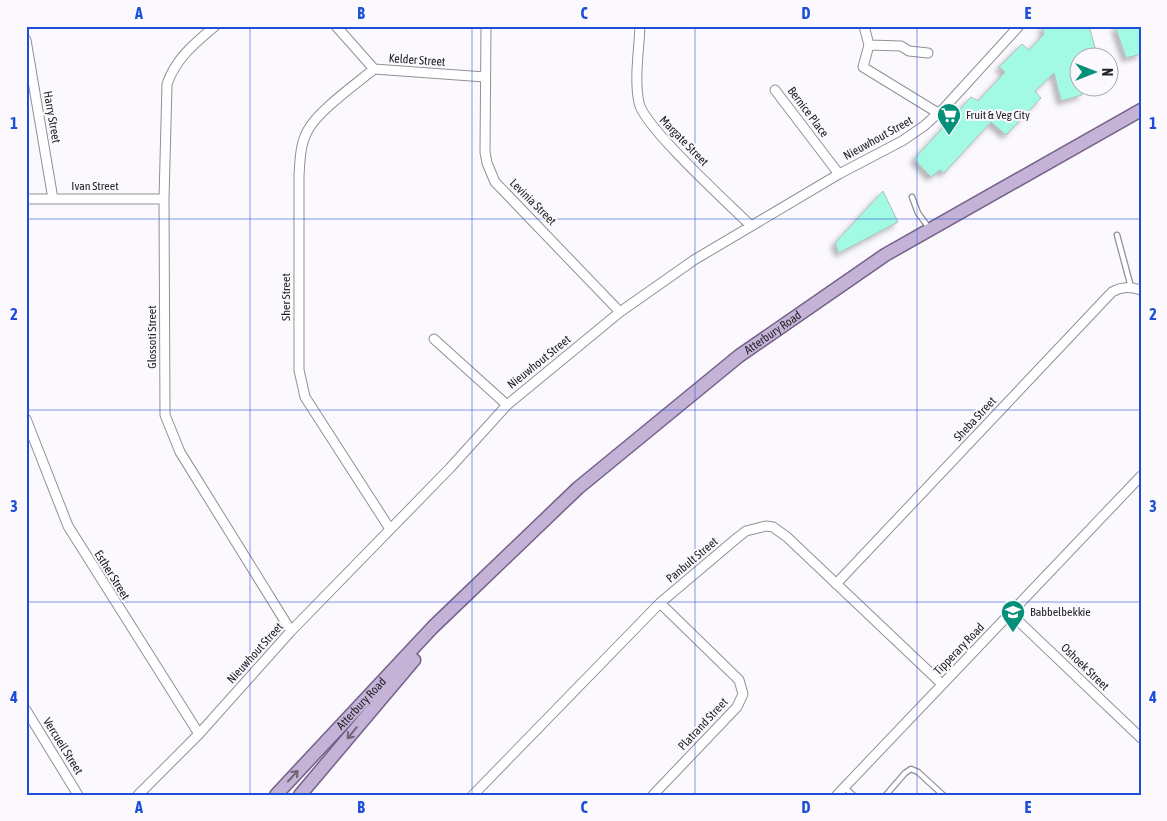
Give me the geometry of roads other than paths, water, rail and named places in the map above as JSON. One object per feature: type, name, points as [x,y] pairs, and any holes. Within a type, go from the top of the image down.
[{"type":"main road","name":"Atterbury Road","points":[[276,795],[433,628],[449,615],[578,488],[739,356],[856,275],[929,229],[1141,110]]},
{"type":"main road","name":"Atterbury Road","points":[[300,795],[437,633],[449,615]]},
{"type":"street","name":"Glossoti Street","points":[[215,26],[178,60],[167,84],[164,199],[164,405],[167,426],[180,452],[292,631]]},
{"type":"street","name":"Kelder Street","points":[[336,26],[374,69],[485,77]]},
{"type":"street","name":"Levinia Street","points":[[486,26],[485,152],[487,163],[495,182],[620,312]]},
{"type":"street","name":"Margate Street","points":[[640,26],[638,89],[642,112],[660,134],[750,225]]},
{"type":"street","points":[[864,26],[869,45],[863,67],[938,113]]},
{"type":"street","name":"Nieuwhout Street","points":[[138,795],[199,734],[292,631],[450,468],[507,404],[620,312],[694,260],[750,225],[839,174],[914,134],[938,113],[1019,26]]},
{"type":"street","name":"Harry Street","points":[[26,40],[53,199]]},
{"type":"street","points":[[869,45],[902,46],[909,51],[928,53]]},
{"type":"street","name":"Sher Street","points":[[374,69],[317,118],[307,131],[302,146],[299,176],[299,370],[305,397],[390,529]]},
{"type":"street","name":"Bernice Place","points":[[775,90],[839,174]]},
{"type":"street","name":"Ivan Street","points":[[26,199],[164,199]]},
{"type":"street","points":[[1131,287],[1141,290]]},
{"type":"street","name":"Sheba Street","points":[[836,584],[1112,292],[1131,287]]},
{"type":"street","points":[[434,339],[507,404]]},
{"type":"street","name":"Esther Street","points":[[26,418],[68,526],[199,734]]},
{"type":"street","name":"Tipperary Road","points":[[839,793],[1141,476]]},
{"type":"street","name":"Panbult Street","points":[[472,795],[660,603],[746,530],[758,526],[773,527],[788,536],[942,684]]},
{"type":"street","name":"Platrand Street","points":[[653,795],[737,707],[743,694],[739,680],[660,603]]},
{"type":"street","name":"Oshoek Street","points":[[1011,614],[1141,738]]},
{"type":"street","name":"Vercueil Street","points":[[26,710],[78,795]]},
{"type":"lane","points":[[912,197],[918,213],[929,229]]},
{"type":"lane","points":[[1118,234],[1131,287]]},
{"type":"lane","points":[[886,795],[905,773],[912,769],[918,772],[943,795]]},
{"type":"lane","points":[[839,793],[854,795]]},
{"type":"place","name":"Fruit & Veg City","points":[[949,136]]},
{"type":"place","name":"Babbelbekkie","points":[[1013,633]]}]
